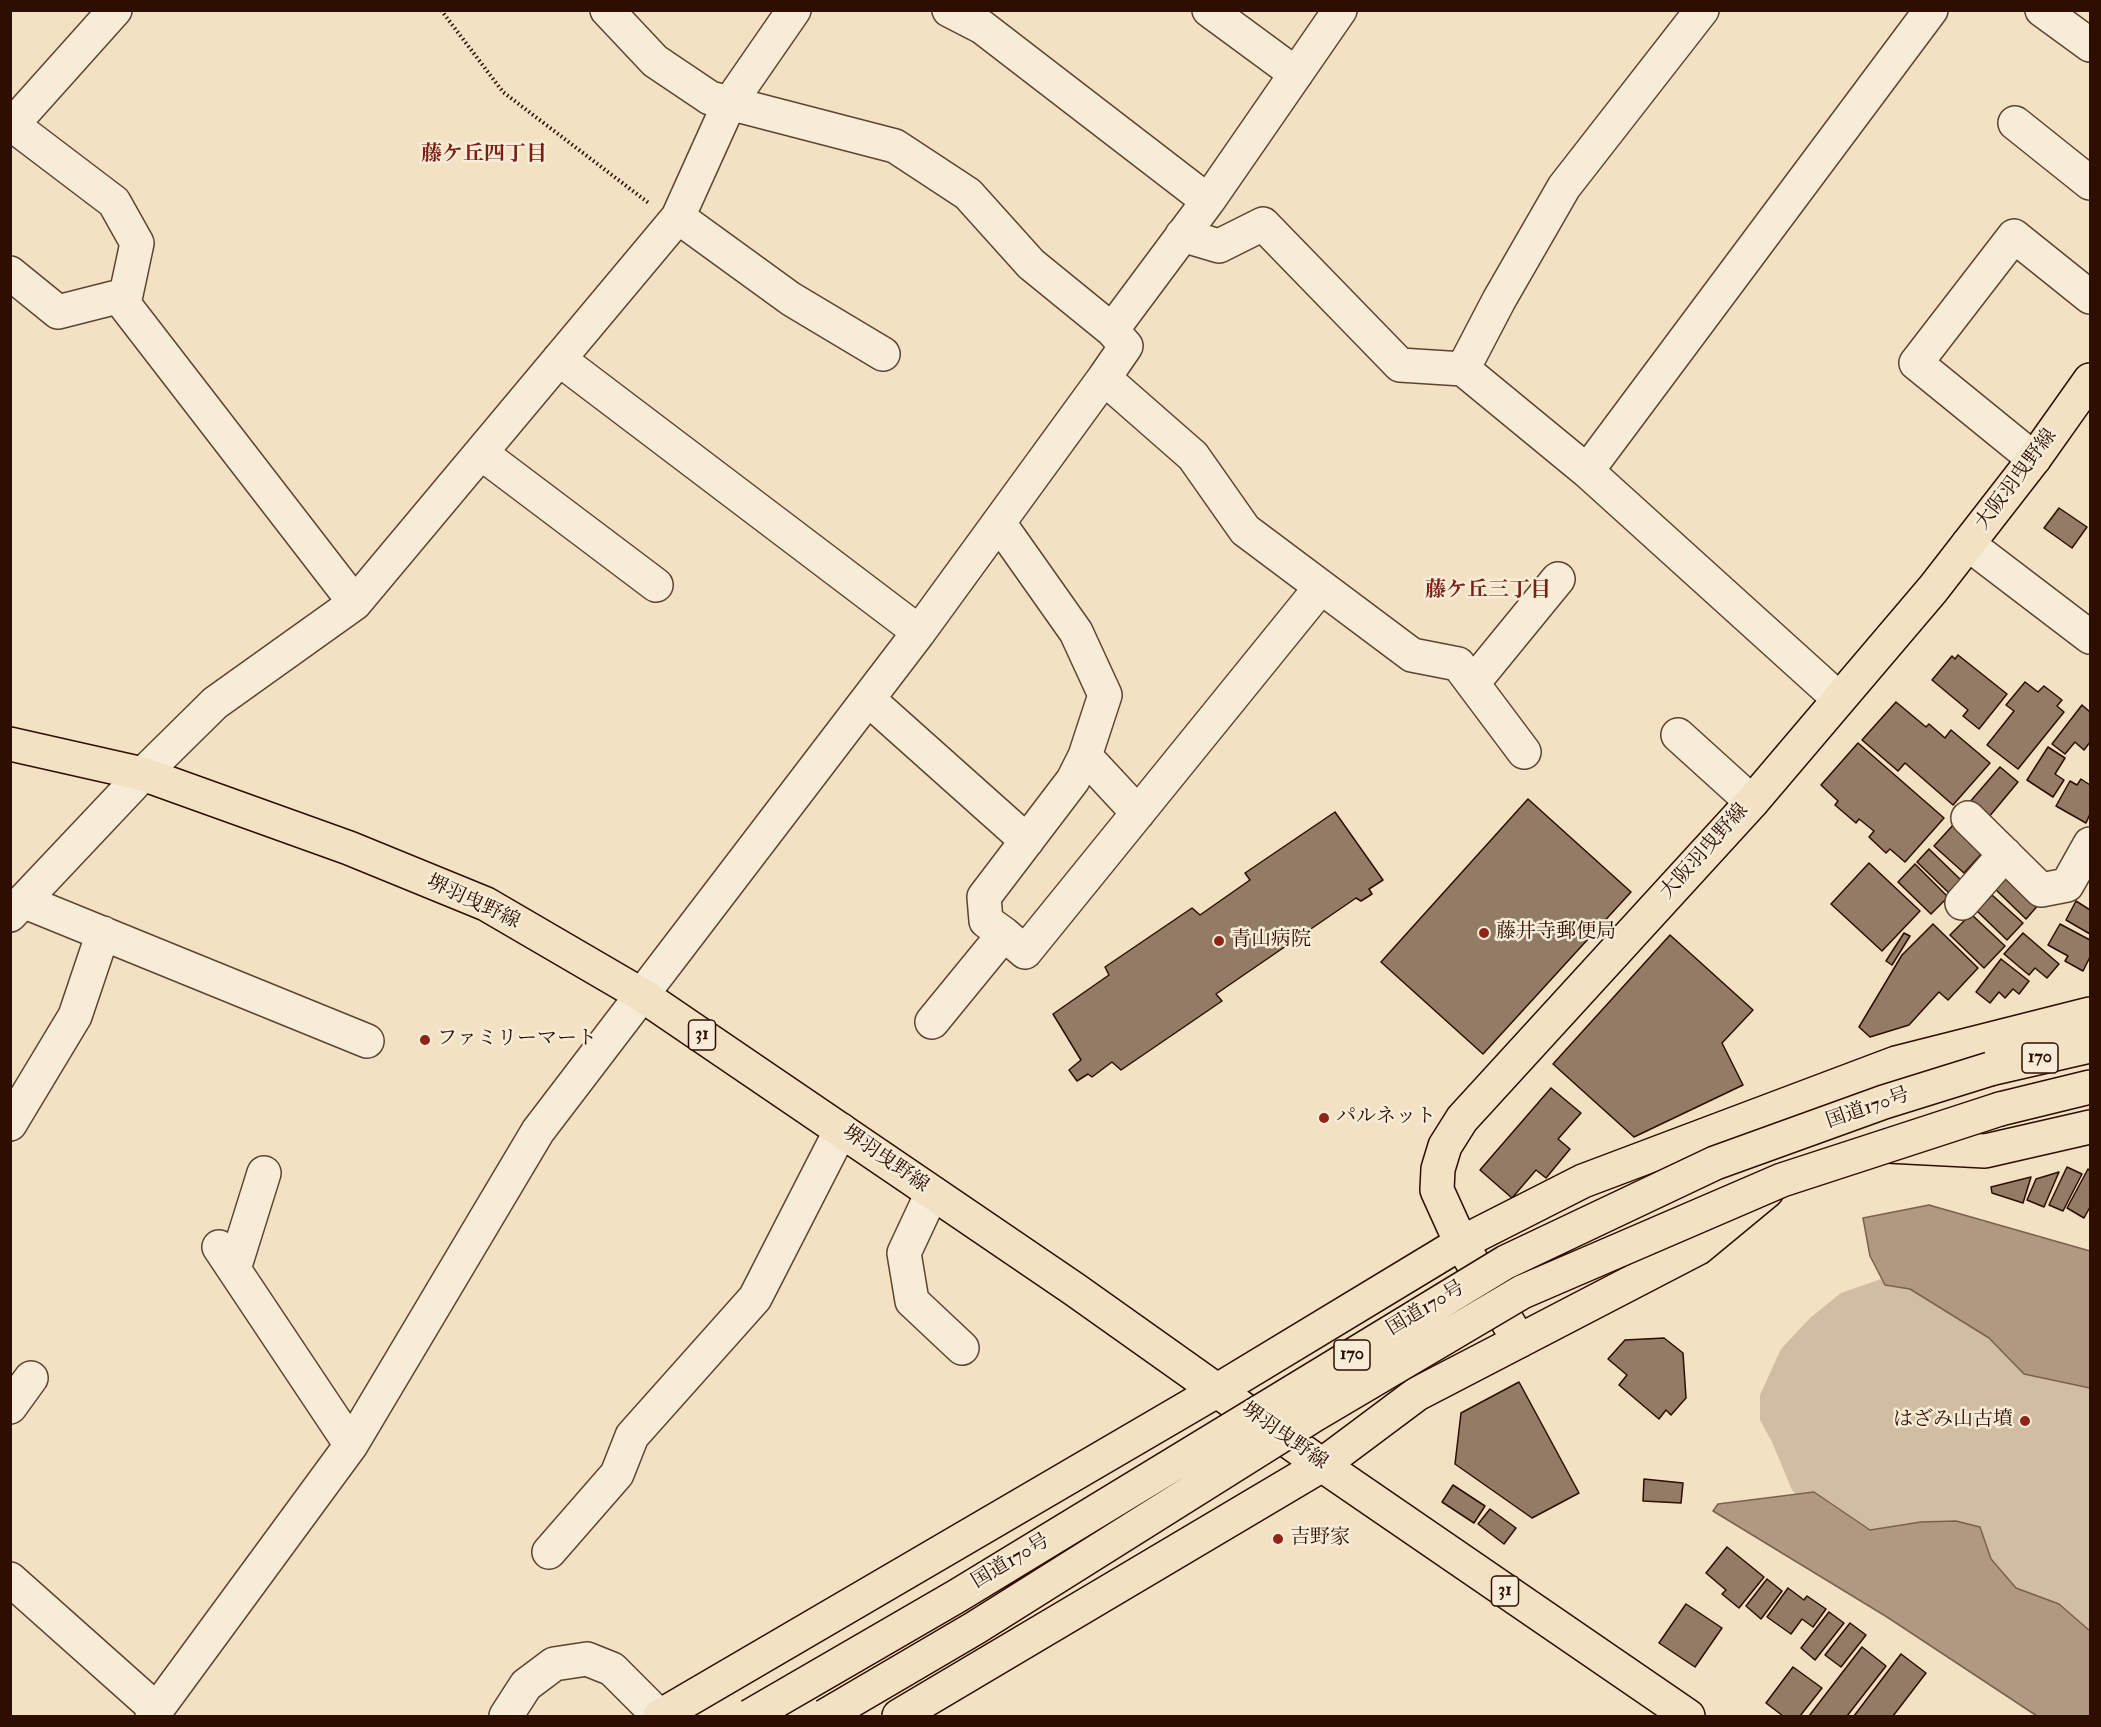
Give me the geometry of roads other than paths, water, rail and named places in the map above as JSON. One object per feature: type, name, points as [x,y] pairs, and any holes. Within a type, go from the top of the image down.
[{"type":"main road","name":"大阪羽曳野線","points":[[1519,1341],[1461,1243],[1437,1190],[1438,1168],[1445,1146],[1461,1119],[1752,802],[1933,589],[2034,459],[2091,380]]},
{"type":"main road","name":"堺羽曳野線","points":[[10,744],[143,774],[349,848],[486,904],[642,995],[1074,1289],[1322,1465],[1688,1716]]},
{"type":"main road","points":[[659,1716],[1218,1390],[1461,1243],[1583,1181],[1896,1064],[2091,1014]]},
{"type":"main road","name":"国道170号","points":[[750,1716],[957,1596],[1506,1262],[1715,1163],[1884,1102],[1990,1070],[2091,1046]]},
{"type":"main road","name":"国道170号","points":[[825,1716],[975,1628],[1314,1414],[1522,1292],[1782,1180],[2000,1109],[2091,1087]]},
{"type":"main road","points":[[898,1716],[1322,1465],[1418,1394],[1698,1248],[1796,1168],[1868,1145],[1985,1151],[2091,1127]]},
{"type":"street","points":[[115,10],[11,124],[114,202],[137,243],[124,304],[355,603]]},
{"type":"street","points":[[10,1579],[155,1713],[351,1445],[538,1131],[919,632],[1126,346],[1112,330],[1031,264],[968,194],[895,146],[710,98],[656,61],[607,10]]},
{"type":"street","points":[[367,1041],[103,933],[17,908],[143,774],[215,703],[355,603],[675,219],[729,104],[794,10]]},
{"type":"street","points":[[949,10],[982,27],[1208,201]]},
{"type":"street","points":[[1209,10],[1296,74]]},
{"type":"street","points":[[1112,330],[1208,201],[1340,10]]},
{"type":"street","points":[[1462,369],[1564,187],[1702,10]]},
{"type":"street","points":[[1587,471],[1931,10]]},
{"type":"street","points":[[2042,10],[2091,45]]},
{"type":"street","points":[[2015,123],[2091,183]]},
{"type":"street","points":[[675,219],[790,298],[883,354]]},
{"type":"street","points":[[1182,235],[1219,246],[1263,224],[1400,365],[1462,369],[1587,471],[1839,699]]},
{"type":"street","points":[[2034,459],[1916,363],[2014,236],[2091,297]]},
{"type":"street","points":[[10,273],[58,312],[125,295]]},
{"type":"street","points":[[559,359],[919,632]]},
{"type":"street","points":[[1104,378],[1193,456],[1245,530],[1412,655],[1458,664],[1524,752]]},
{"type":"street","points":[[481,453],[656,585]]},
{"type":"street","points":[[999,523],[1076,632],[1105,695],[1085,756],[1072,780],[984,897],[986,921],[1025,952],[1321,587]]},
{"type":"street","points":[[1968,544],[2091,637]]},
{"type":"street","points":[[1473,683],[1558,579]]},
{"type":"street","points":[[868,699],[1027,841]]},
{"type":"street","points":[[1678,735],[1752,802]]},
{"type":"street","points":[[1085,756],[1138,813]]},
{"type":"street","points":[[1968,818],[2041,890],[2067,885],[2091,844]]},
{"type":"street","points":[[1962,903],[2005,854]]},
{"type":"street","points":[[10,1124],[75,1016],[103,933]]},
{"type":"street","points":[[932,1022],[1004,934]]},
{"type":"street","points":[[549,1552],[617,1474],[632,1436],[755,1298],[841,1130]]},
{"type":"street","points":[[264,1173],[226,1258],[351,1445]]},
{"type":"street","points":[[932,1193],[903,1252],[912,1301],[962,1348]]},
{"type":"street","points":[[10,1407],[31,1378]]},
{"type":"street","points":[[506,1716],[526,1685],[554,1664],[587,1659],[612,1669],[659,1716]]},
{"type":"place","name":"藤井寺郵便局","points":[[1484,933]]},
{"type":"place","name":"青山病院","points":[[1219,941]]},
{"type":"place","name":"ファミリーマート","points":[[425,1040]]},
{"type":"place","name":"パルネット","points":[[1324,1118]]},
{"type":"place","name":"はざみ山古墳","points":[[2025,1421]]},
{"type":"place","name":"吉野家","points":[[1278,1539]]},
{"type":"district","name":"藤ケ丘四丁目","points":[[484,155]]},
{"type":"district","name":"藤ケ丘三丁目","points":[[1488,591]]}]
